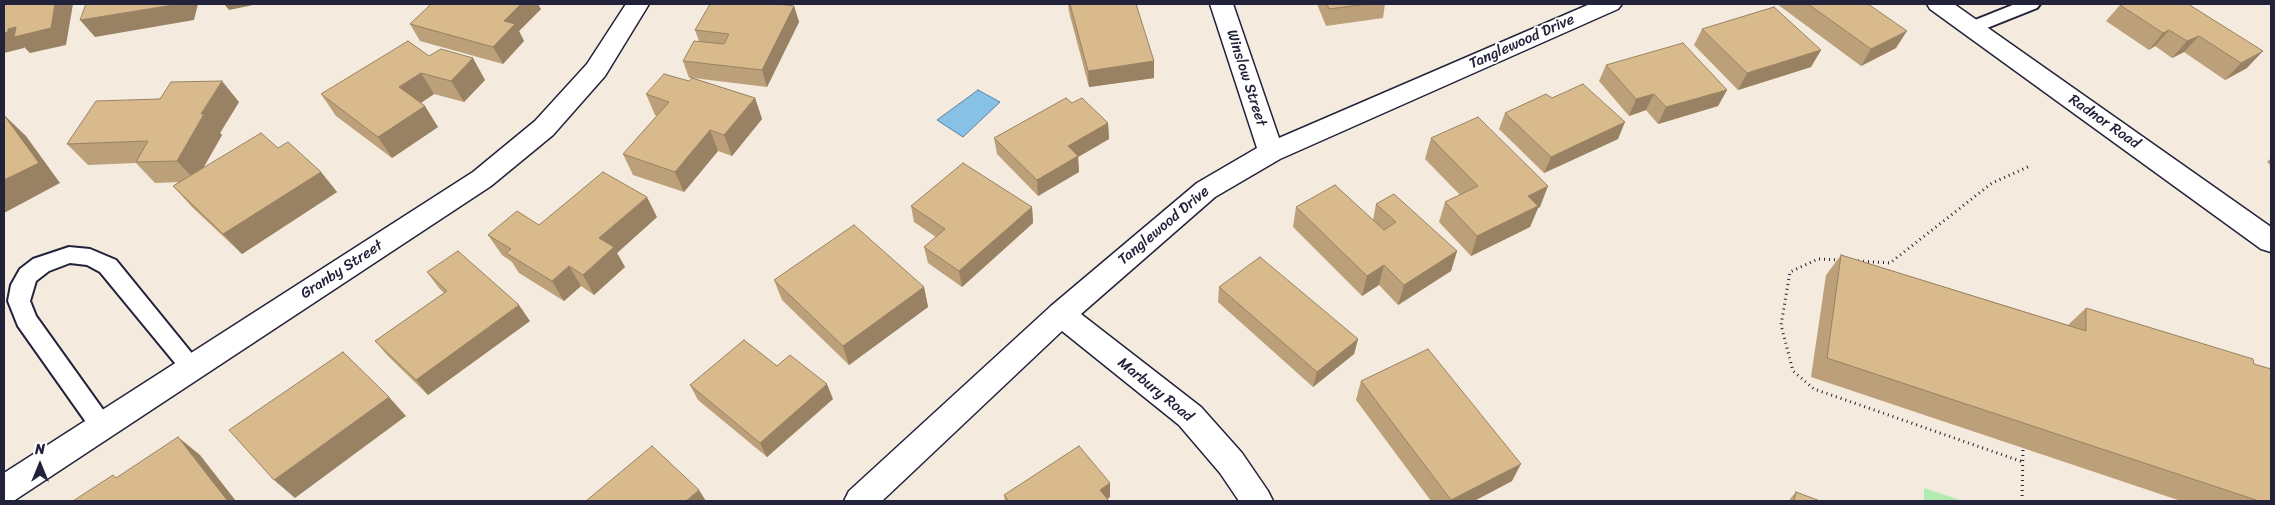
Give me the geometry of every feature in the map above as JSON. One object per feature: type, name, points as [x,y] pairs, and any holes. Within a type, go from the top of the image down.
[{"type":"street","name":"Granby Street","points":[[4,490],[101,425],[482,179],[544,128],[596,70],[637,4]]},
{"type":"street","name":"Winslow Street","points":[[1221,4],[1271,152]]},
{"type":"street","name":"Tanglewood Drive","points":[[860,501],[1061,314],[1206,190],[1271,152],[1610,4]]},
{"type":"street","name":"Radnor Road","points":[[1938,4],[2271,241]]},
{"type":"street","name":"Marbury Road","points":[[1061,314],[1190,416],[1232,463],[1257,501]]},
{"type":"lane","points":[[1971,28],[2031,4]]},
{"type":"lane","points":[[101,425],[26,320],[19,301],[22,285],[28,275],[41,265],[69,255],[90,257],[108,266],[192,367]]},
{"type":"path","points":[[1854,261],[1890,263],[1992,183],[2030,166]]},
{"type":"path","points":[[1845,260],[1818,259],[1790,272],[1782,325],[1793,371],[1814,389],[2023,462]]},
{"type":"path","points":[[2022,501],[2023,448]]},
{"type":"green space","points":[[1924,488],[1963,501],[1924,501]]},
{"type":"water","points":[[978,90],[1000,102],[963,137],[937,120]]},
{"type":"building","points":[[4,4],[55,4],[51,28],[14,37],[16,27],[8,29],[8,32],[4,33]]},
{"type":"building","points":[[86,4],[179,4],[80,20]]},
{"type":"building","points":[[431,4],[521,4],[504,21],[515,24],[493,47],[410,24]]},
{"type":"building","points":[[710,4],[777,4],[794,6],[762,70],[683,61],[694,41],[724,44],[729,34],[695,30]]},
{"type":"building","points":[[1070,4],[1136,4],[1154,61],[1088,71]]},
{"type":"building","points":[[1327,4],[1367,4],[1329,9]]},
{"type":"building","points":[[1808,4],[1868,4],[1907,31],[1871,49]]},
{"type":"building","points":[[2121,4],[2188,4],[2263,51],[2241,63],[2199,36],[2187,41],[2169,30],[2163,33]]},
{"type":"building","points":[[1774,7],[1821,50],[1747,73],[1702,29]]},
{"type":"building","points":[[408,41],[429,56],[441,49],[473,58],[451,81],[421,73],[399,87],[425,106],[378,137],[321,94]]},
{"type":"building","points":[[1683,43],[1727,90],[1666,107],[1654,94],[1636,99],[1606,65]]},
{"type":"building","points":[[664,74],[689,81],[692,78],[755,98],[724,135],[710,130],[675,172],[623,154],[669,102],[646,94]]},
{"type":"building","points":[[222,81],[201,114],[204,114],[177,161],[136,162],[148,141],[67,144],[96,101],[160,99],[171,82]]},
{"type":"building","points":[[1583,84],[1625,122],[1551,157],[1505,113],[1546,94],[1552,98]]},
{"type":"building","points":[[1066,98],[1072,103],[1082,98],[1108,123],[1068,146],[1078,156],[1037,180],[994,138]]},
{"type":"building","points":[[4,115],[39,163],[4,180]]},
{"type":"building","points":[[1478,117],[1548,186],[1528,196],[1538,206],[1477,236],[1445,202],[1478,186],[1431,138]]},
{"type":"building","points":[[261,133],[278,148],[288,142],[321,172],[223,234],[173,186]]},
{"type":"building","points":[[963,163],[1032,207],[959,271],[924,247],[945,229],[911,206]]},
{"type":"building","points":[[603,172],[647,197],[599,238],[614,247],[583,275],[569,266],[552,281],[506,253],[511,249],[488,235],[517,211],[539,225]]},
{"type":"building","points":[[1335,185],[1384,230],[1396,222],[1376,204],[1394,194],[1457,251],[1404,285],[1384,265],[1367,276],[1296,207]]},
{"type":"building","points":[[854,225],[924,287],[843,346],[774,280]]},
{"type":"building","points":[[458,251],[519,305],[416,380],[375,341],[447,291],[427,272]]},
{"type":"building","points":[[1841,255],[2086,331],[2086,308],[2253,359],[2254,364],[2271,369],[2271,501],[2259,501],[1827,358]]},
{"type":"building","points":[[1260,257],[1358,339],[1317,372],[1219,287]]},
{"type":"building","points":[[744,340],[777,366],[790,355],[827,384],[760,443],[690,385]]},
{"type":"building","points":[[1428,349],[1521,464],[1451,500],[1361,381]]},
{"type":"building","points":[[343,352],[389,397],[274,480],[229,430]]},
{"type":"building","points":[[178,437],[226,501],[73,501],[113,475],[116,478]]},
{"type":"building","points":[[652,446],[699,490],[686,501],[586,501]]},
{"type":"building","points":[[1079,446],[1110,483],[1100,490],[1109,501],[1009,501],[1004,495]]},
{"type":"building","points":[[1796,492],[1820,501],[1794,501]]}]
